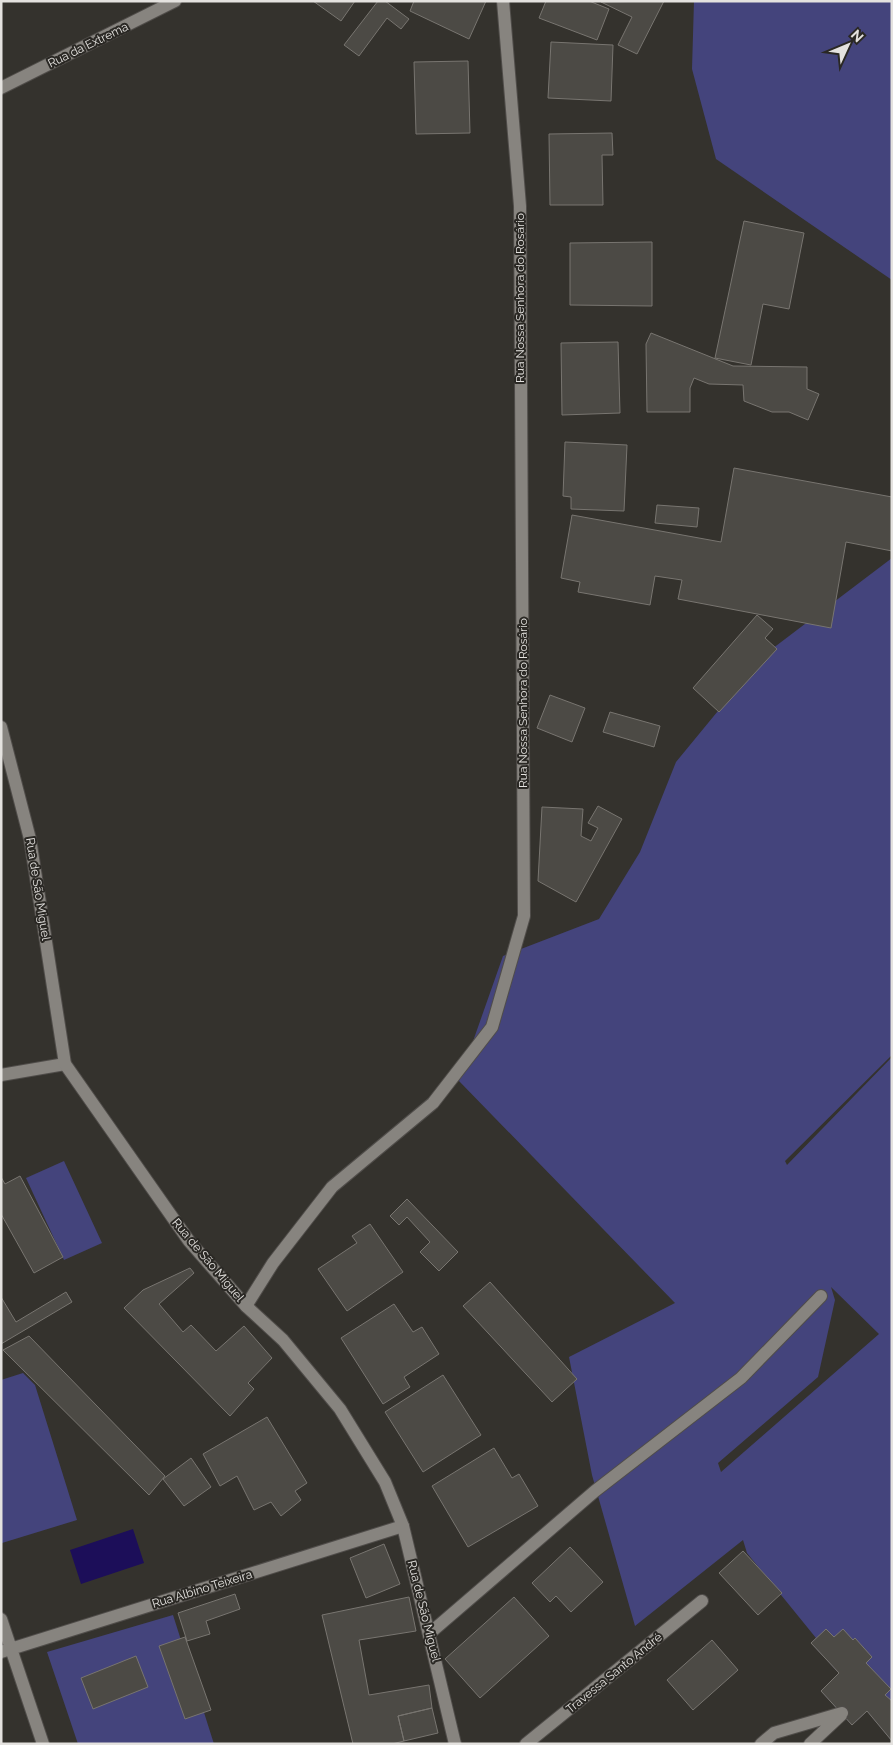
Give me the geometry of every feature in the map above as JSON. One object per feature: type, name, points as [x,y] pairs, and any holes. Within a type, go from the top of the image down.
[{"type":"street","name":"Rua da Extrema","points":[[1,88],[175,1]]},
{"type":"street","name":"Rua Nossa Senhora do Rosário","points":[[246,1306],[273,1263],[332,1187],[433,1103],[492,1027],[524,916],[520,206],[504,1]]},
{"type":"street","name":"Rua de São Miguel","points":[[1,727],[30,838],[65,1064],[189,1241],[246,1306],[282,1340],[340,1409],[385,1482],[403,1526],[455,1744]]},
{"type":"street","points":[[1,1075],[65,1064]]},
{"type":"street","points":[[430,1633],[595,1491],[741,1378],[821,1296]]},
{"type":"street","name":"Rua Albino Teixeira","points":[[6,1650],[403,1526]]},
{"type":"street","name":"Travessa Santo André","points":[[526,1744],[702,1601]]},
{"type":"street","points":[[1,1619],[6,1650],[43,1744]]},
{"type":"street","points":[[761,1744],[774,1733],[842,1714],[810,1744]]},
{"type":"shaded area","points":[[694,1],[892,1],[892,280],[716,159],[692,69]]},
{"type":"shaded area","points":[[892,558],[892,1055],[785,1161],[787,1165],[892,1057],[892,1741],[867,1711],[852,1725],[821,1691],[839,1673],[811,1643],[816,1638],[747,1553],[743,1540],[635,1626],[592,1475],[569,1357],[675,1303],[459,1081],[503,956],[599,919],[640,852],[676,762],[764,655]],"holes":[[[831,1287],[879,1334],[721,1472],[718,1463],[818,1377],[835,1300]]]},
{"type":"shaded area","points":[[64,1161],[102,1243],[64,1260],[26,1178]]},
{"type":"shaded area","points":[[23,1373],[35,1385],[77,1520],[2,1543],[1,1380]]},
{"type":"shaded area","points":[[133,1529],[144,1563],[81,1584],[70,1550]]},
{"type":"shaded area","points":[[173,1615],[214,1744],[78,1744],[47,1652]]},
{"type":"building","points":[[313,1],[355,1],[341,21]]},
{"type":"building","points":[[378,1],[385,1],[409,19],[401,29],[387,18],[359,56],[344,45]]},
{"type":"building","points":[[414,1],[486,1],[469,39],[410,11]]},
{"type":"building","points":[[546,1],[589,1],[609,9],[597,40],[539,18]]},
{"type":"building","points":[[664,1],[637,54],[618,45],[632,17],[601,2]]},
{"type":"building","points":[[551,42],[613,45],[611,101],[548,98]]},
{"type":"building","points":[[468,61],[470,133],[416,134],[414,62]]},
{"type":"building","points":[[612,133],[613,155],[602,155],[603,205],[550,205],[549,134]]},
{"type":"building","points":[[744,221],[804,233],[789,309],[763,304],[751,365],[715,358]]},
{"type":"building","points":[[652,242],[652,306],[570,305],[570,243]]},
{"type":"building","points":[[651,333],[733,366],[807,367],[807,389],[819,394],[808,420],[789,412],[772,412],[744,401],[743,385],[709,384],[694,378],[690,388],[690,412],[647,412],[646,344]]},
{"type":"building","points":[[618,342],[620,413],[562,415],[561,343]]},
{"type":"building","points":[[565,442],[627,445],[624,511],[571,509],[571,497],[563,496]]},
{"type":"building","points":[[734,468],[892,497],[892,551],[846,542],[831,628],[678,599],[682,580],[655,576],[650,605],[578,592],[580,582],[561,578],[572,515],[721,542]]},
{"type":"building","points":[[657,505],[699,508],[697,527],[655,523]]},
{"type":"building","points":[[757,615],[773,629],[765,638],[777,649],[719,712],[693,688]]},
{"type":"building","points":[[550,695],[585,708],[572,742],[537,728]]},
{"type":"building","points":[[610,712],[660,726],[654,747],[603,732]]},
{"type":"building","points":[[598,806],[622,819],[576,902],[538,881],[542,807],[583,809],[581,836],[591,841],[598,828],[588,823]]},
{"type":"building","points":[[20,1176],[63,1257],[34,1273],[1,1214],[1,1177],[5,1184]]},
{"type":"building","points":[[407,1199],[458,1252],[439,1271],[420,1252],[430,1242],[407,1217],[399,1225],[390,1216]]},
{"type":"building","points":[[370,1224],[403,1272],[347,1311],[318,1269],[357,1243],[352,1236]]},
{"type":"building","points":[[190,1268],[194,1273],[159,1304],[183,1332],[191,1325],[216,1351],[244,1326],[272,1358],[248,1383],[254,1389],[230,1416],[124,1308],[143,1290]]},
{"type":"building","points":[[490,1282],[577,1379],[552,1402],[463,1306]]},
{"type":"building","points":[[66,1292],[72,1302],[1,1344],[1,1297],[16,1322]]},
{"type":"building","points":[[394,1304],[413,1332],[422,1327],[439,1354],[404,1377],[410,1387],[383,1404],[341,1338]]},
{"type":"building","points":[[29,1336],[165,1476],[149,1495],[3,1350]]},
{"type":"building","points":[[443,1375],[481,1435],[423,1472],[385,1412]]},
{"type":"building","points":[[267,1417],[307,1483],[295,1491],[301,1500],[281,1516],[271,1502],[254,1510],[237,1476],[220,1486],[203,1454]]},
{"type":"building","points":[[494,1448],[512,1478],[519,1474],[538,1506],[468,1547],[432,1486]]},
{"type":"building","points":[[191,1458],[211,1487],[184,1506],[163,1479]]},
{"type":"building","points":[[384,1544],[400,1584],[366,1598],[350,1558]]},
{"type":"building","points":[[570,1547],[603,1582],[571,1612],[556,1596],[550,1602],[532,1583]]},
{"type":"building","points":[[743,1551],[782,1593],[758,1615],[719,1573]]},
{"type":"building","points":[[235,1594],[240,1609],[206,1621],[210,1634],[187,1641],[178,1613]]},
{"type":"building","points":[[409,1597],[416,1631],[359,1640],[369,1695],[429,1685],[432,1708],[398,1716],[404,1741],[392,1744],[353,1744],[322,1615]]},
{"type":"building","points":[[514,1597],[549,1636],[480,1698],[445,1659]]},
{"type":"building","points":[[826,1629],[834,1637],[843,1629],[853,1640],[855,1638],[872,1657],[866,1663],[891,1689],[885,1695],[892,1701],[892,1741],[867,1711],[852,1725],[821,1691],[839,1673],[811,1643]]},
{"type":"building","points":[[185,1637],[211,1710],[185,1719],[159,1646]]},
{"type":"building","points":[[712,1640],[738,1670],[693,1710],[667,1680]]},
{"type":"building","points":[[136,1656],[148,1687],[93,1709],[81,1678]]},
{"type":"building","points":[[432,1708],[438,1733],[404,1741],[398,1716]]}]
